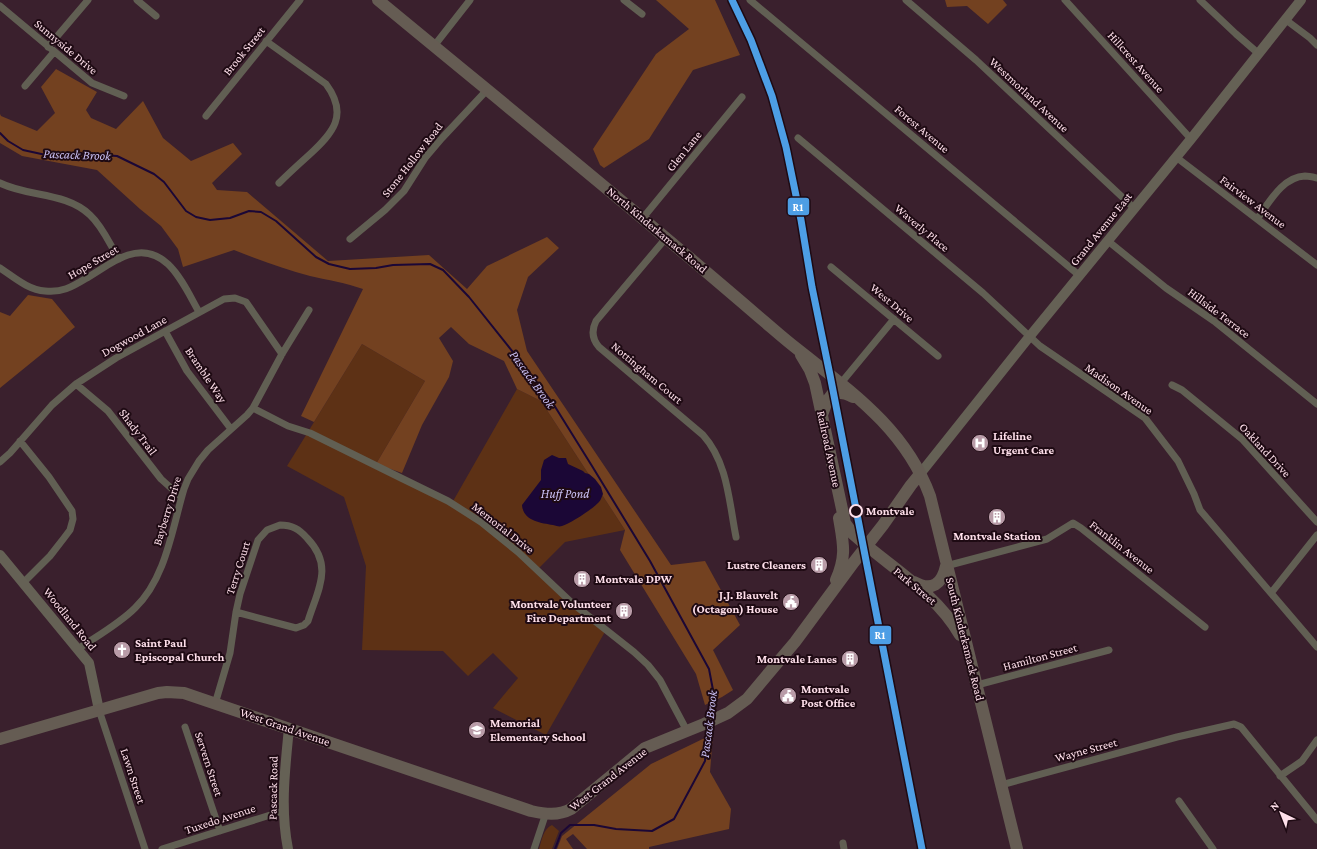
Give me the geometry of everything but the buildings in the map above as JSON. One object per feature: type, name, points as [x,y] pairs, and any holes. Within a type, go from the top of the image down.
[{"type":"main road","name":"North Kinderkamack Road","points":[[378,0],[666,238],[795,348],[841,383],[872,411],[903,445],[915,462],[920,474]]},
{"type":"main road","name":"Grand Avenue East","points":[[920,474],[1030,336],[1135,209],[1301,0]]},
{"type":"main road","name":"Railroad Avenue","points":[[795,348],[804,358],[815,383],[845,523],[853,534],[868,546]]},
{"type":"main road","points":[[822,415],[827,401],[841,383]]},
{"type":"main road","points":[[833,393],[840,392],[849,394],[872,411]]},
{"type":"main road","name":"West Grand Avenue","points":[[0,739],[158,693],[184,693],[531,811],[558,814],[571,809],[645,748],[704,724],[728,712],[747,699],[795,642],[854,562],[868,546],[920,474]]},
{"type":"main road","name":"South Kinderkamack Road","points":[[920,474],[930,496],[946,566],[1017,849]]},
{"type":"main road","points":[[832,593],[832,588],[844,556],[838,513],[840,503]]},
{"type":"main road","name":"Park Street","points":[[868,546],[937,603],[957,630],[968,652]]},
{"type":"main road","name":"Woodland Road","points":[[0,555],[89,663],[99,710]]},
{"type":"main road","points":[[906,578],[920,585],[929,587],[938,584],[944,577],[946,566]]},
{"type":"main road","name":"Pascack Road","points":[[288,728],[283,794],[288,849]]},
{"type":"street","points":[[25,86],[88,0]]},
{"type":"street","points":[[137,0],[156,16]]},
{"type":"street","name":"Brook Street","points":[[206,116],[300,0]]},
{"type":"street","points":[[434,46],[470,0]]},
{"type":"street","points":[[624,0],[642,14]]},
{"type":"street","name":"Forest Avenue","points":[[750,0],[1080,276]]},
{"type":"street","name":"Westmorland Avenue","points":[[906,0],[976,60],[1135,209]]},
{"type":"street","name":"Hillcrest Avenue","points":[[1065,0],[1191,139]]},
{"type":"street","points":[[1200,0],[1225,25],[1259,54]]},
{"type":"street","name":"Sunnyside Drive","points":[[0,6],[92,83],[124,96]]},
{"type":"street","points":[[1286,20],[1317,45]]},
{"type":"street","points":[[266,41],[323,81],[331,91],[336,106],[337,115],[330,133],[321,144],[279,183]]},
{"type":"street","name":"Stone Hollow Road","points":[[350,239],[404,192],[425,158],[486,90]]},
{"type":"street","name":"Glen Lane","points":[[642,219],[742,97]]},
{"type":"street","name":"Waverly Place","points":[[798,138],[983,294],[1030,336]]},
{"type":"street","name":"Fairview Avenue","points":[[1176,157],[1317,265]]},
{"type":"street","points":[[1257,219],[1280,189],[1291,180],[1304,176],[1317,178]]},
{"type":"street","points":[[0,183],[18,190],[66,201],[82,208],[97,222],[119,259]]},
{"type":"street","name":"Nottingham Court","points":[[666,238],[596,321],[592,331],[593,337],[599,347],[703,435],[710,443],[718,457],[723,471],[736,537]]},
{"type":"street","name":"Hillside Terrace","points":[[1108,241],[1166,288],[1214,321],[1317,404]]},
{"type":"street","name":"Hope Street","points":[[0,268],[27,286],[36,290],[53,292],[70,288],[127,255],[144,253],[167,262],[176,273],[199,312]]},
{"type":"street","name":"West Drive","points":[[831,267],[938,356]]},
{"type":"street","name":"Dogwood Lane","points":[[0,462],[52,405],[76,384],[103,365],[224,299],[230,297],[241,299],[250,307],[282,354]]},
{"type":"street","name":"Bayberry Drive","points":[[78,649],[126,615],[142,600],[150,589],[162,566],[181,496],[198,461],[253,408],[282,354],[309,310]]},
{"type":"street","points":[[841,383],[894,319]]},
{"type":"street","name":"Bramble Way","points":[[165,331],[187,371],[231,429]]},
{"type":"street","name":"Madison Avenue","points":[[1030,336],[1040,346],[1145,418],[1178,461],[1200,510],[1317,647]]},
{"type":"street","name":"Shady Trail","points":[[76,384],[108,411],[161,479],[181,496]]},
{"type":"street","name":"Oakland Drive","points":[[1172,384],[1182,390],[1242,439],[1317,522]]},
{"type":"street","name":"Memorial Drive","points":[[253,408],[288,426],[310,433],[402,478],[462,509],[491,529],[518,552],[572,603],[634,652],[648,665],[660,680],[687,731]]},
{"type":"street","points":[[20,441],[49,477],[72,511],[73,520],[70,530],[50,556],[23,583]]},
{"type":"street","name":"Franklin Avenue","points":[[946,566],[1047,539],[1073,523],[1206,627]]},
{"type":"street","name":"Terry Court","points":[[215,704],[230,653],[236,612],[243,582],[258,540],[262,534],[273,527],[280,525],[293,527],[299,530],[314,545],[318,552],[322,566],[321,578],[308,621],[304,625],[296,628],[236,612]]},
{"type":"street","points":[[1271,593],[1317,535]]},
{"type":"street","name":"Hamilton Street","points":[[976,685],[1108,650]]},
{"type":"street","name":"Lawn Street","points":[[99,710],[145,849]]},
{"type":"street","name":"Wayne Street","points":[[1001,785],[1230,724],[1237,724],[1246,733],[1280,776]]},
{"type":"street","name":"Servern Street","points":[[185,727],[220,831]]},
{"type":"street","points":[[1317,740],[1302,761],[1280,776],[1317,820]]},
{"type":"street","points":[[1178,801],[1213,849]]},
{"type":"street","name":"Tuxedo Avenue","points":[[162,849],[284,811]]},
{"type":"street","points":[[534,849],[546,813]]},
{"type":"shaded area","points":[[656,0],[715,0],[740,55],[693,70],[649,139],[604,168],[600,165],[593,149],[656,54],[689,29]]},
{"type":"shaded area","points":[[945,0],[1003,0],[1007,5],[988,24],[967,6],[947,7]]},
{"type":"shaded area","points":[[56,69],[97,92],[86,110],[91,118],[116,129],[143,101],[163,138],[191,161],[233,143],[242,154],[212,183],[217,190],[247,192],[328,261],[429,255],[467,289],[487,266],[547,237],[559,248],[528,277],[517,310],[527,351],[671,565],[705,561],[740,625],[713,650],[733,690],[705,705],[696,674],[620,550],[625,530],[541,401],[517,389],[504,361],[469,344],[451,327],[439,338],[453,361],[449,377],[422,425],[402,473],[376,464],[425,381],[362,344],[314,422],[301,416],[363,289],[344,283],[310,276],[262,261],[234,250],[183,267],[178,249],[161,226],[97,170],[22,156],[0,143],[0,114],[1,116],[37,131],[55,113],[41,87]]},
{"type":"shaded area","points":[[28,295],[52,299],[75,327],[0,388],[0,312],[10,316]]},
{"type":"shaded area","points":[[362,344],[425,381],[376,464],[452,503],[517,389],[541,401],[625,530],[565,542],[536,571],[606,630],[546,735],[493,708],[518,678],[493,653],[468,676],[443,651],[362,650],[366,566],[344,497],[287,466]]},
{"type":"shaded area","points":[[713,734],[710,772],[731,809],[729,829],[649,847],[649,849],[587,849],[573,834],[566,839],[573,849],[557,849],[562,836],[651,764]]},
{"type":"shaded area","points":[[552,825],[559,831],[552,849],[539,849],[545,832]]},
{"type":"water","name":"Huff Pond","points":[[552,455],[559,458],[566,458],[568,464],[589,474],[601,487],[603,494],[600,501],[582,516],[566,525],[560,526],[538,522],[529,518],[523,510],[522,505],[541,480],[541,470],[544,460]]},
{"type":"waterway","name":"Pascack Brook","points":[[0,133],[8,141],[23,150],[46,155],[68,153],[117,156],[154,174],[164,182],[186,211],[196,217],[210,220],[230,218],[249,211],[261,212],[276,221],[316,257],[329,264],[350,269],[376,268],[393,265],[430,264],[443,270],[469,297],[554,405],[650,561],[709,669],[713,690],[709,716]]},
{"type":"waterway","name":"Pascack Brook","points":[[555,849],[561,833],[570,825],[594,825],[616,829],[652,831],[674,819],[705,761],[708,726]]},
{"type":"transit line","name":"R1","points":[[732,0],[751,40],[772,96],[786,147],[922,849]]},
{"type":"place","name":"Lifeline Urgent Care","points":[[980,443]]},
{"type":"place","name":"Montvale","points":[[856,511]]},
{"type":"place","name":"Montvale Station","points":[[997,517]]},
{"type":"place","name":"Lustre Cleaners","points":[[819,565]]},
{"type":"place","name":"Montvale DPW","points":[[582,579]]},
{"type":"place","name":"J.J. Blauvelt (Octagon) House","points":[[791,602]]},
{"type":"place","name":"Montvale Volunteer Fire Department","points":[[624,611]]},
{"type":"place","name":"Saint Paul Episcopal Church","points":[[122,650]]},
{"type":"place","name":"Montvale Lanes","points":[[850,659]]},
{"type":"place","name":"Montvale Post Office","points":[[788,696]]},
{"type":"place","name":"Memorial Elementary School","points":[[477,730]]}]
